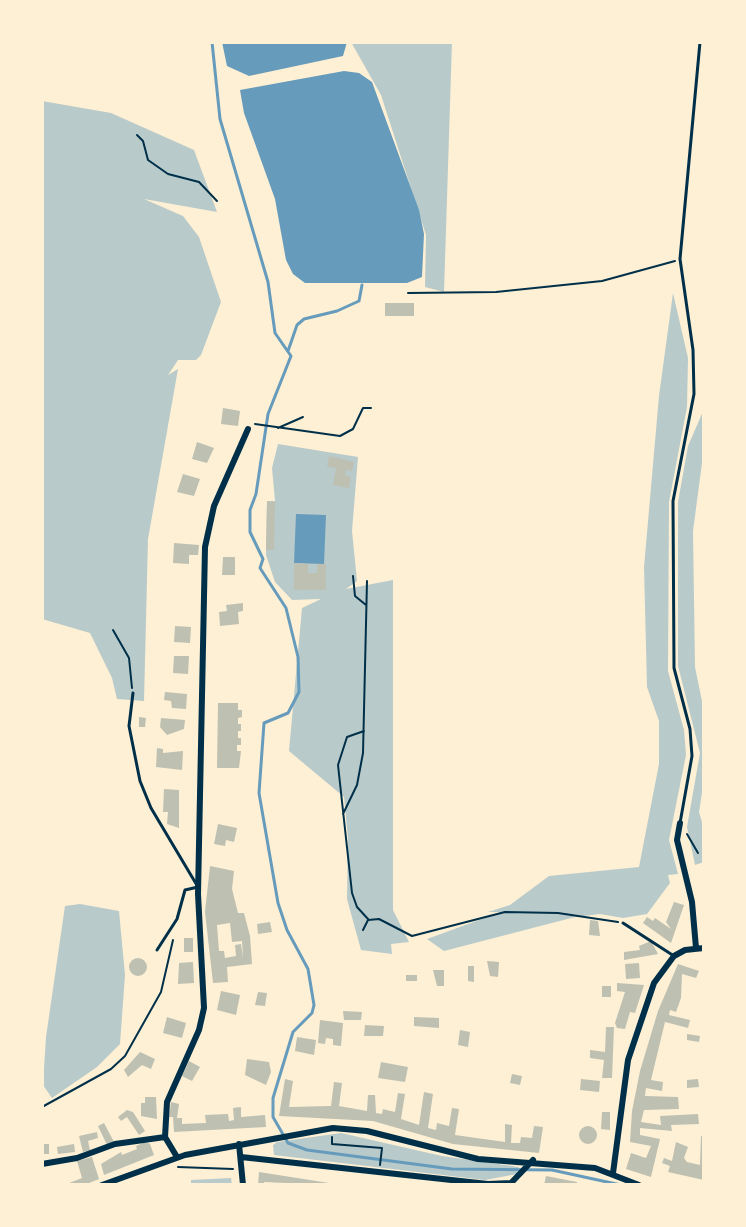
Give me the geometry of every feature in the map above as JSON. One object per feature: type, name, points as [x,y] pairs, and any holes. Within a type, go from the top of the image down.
[{"type":"street","points":[[177,1157],[165,1137],[167,1102],[199,1030],[204,1008],[198,887],[205,547],[214,506],[249,426]]},
{"type":"street","points":[[613,1173],[631,1048],[654,983],[674,956],[700,948],[677,840],[680,823]]},
{"type":"street","points":[[103,1185],[177,1157],[291,1133],[333,1128],[367,1131],[459,1156],[613,1173],[638,1184]]},
{"type":"street","points":[[42,1164],[77,1158],[115,1144],[165,1137]]},
{"type":"street","points":[[239,1144],[243,1185]]},
{"type":"street","points":[[241,1157],[488,1184],[511,1183],[528,1166]]},
{"type":"lane","points":[[680,823],[692,756],[690,729],[674,668],[673,501],[694,394],[693,350],[680,259],[700,42]]},
{"type":"lane","points":[[133,693],[129,726],[140,781],[151,808],[198,887],[185,890],[177,919],[157,950]]},
{"type":"lane","points":[[623,923],[674,956]]},
{"type":"path","points":[[137,135],[143,141],[148,160],[168,174],[199,182],[217,201]]},
{"type":"path","points":[[408,293],[496,292],[602,281],[680,259]]},
{"type":"path","points":[[249,426],[340,436],[353,429],[363,408],[371,408]]},
{"type":"path","points":[[277,428],[303,417]]},
{"type":"path","points":[[353,576],[355,596],[367,605]]},
{"type":"path","points":[[343,814],[357,785],[364,731],[367,581]]},
{"type":"path","points":[[355,588],[367,588]]},
{"type":"path","points":[[113,630],[129,658],[133,693]]},
{"type":"path","points":[[364,731],[347,737],[338,757],[352,893],[357,907],[368,920],[389,922],[405,935],[412,936],[488,915],[558,913],[623,923]]},
{"type":"path","points":[[680,823],[698,853]]},
{"type":"path","points":[[42,1107],[111,1069],[125,1056],[161,992],[177,919]]},
{"type":"path","points":[[363,930],[368,920]]},
{"type":"path","points":[[333,1128],[332,1144],[382,1148],[381,1164]]},
{"type":"path","points":[[170,1169],[233,1169],[236,1174]]},
{"type":"shaded area","points":[[351,42],[452,42],[444,292],[425,287],[426,235],[381,95]]},
{"type":"shaded area","points":[[42,101],[111,113],[194,150],[217,212],[144,199],[183,216],[199,237],[221,302],[201,355],[196,360],[178,360],[168,375],[178,369],[148,539],[144,701],[117,699],[112,678],[90,633],[42,619]]},
{"type":"shaded area","points":[[673,293],[688,358],[687,407],[669,502],[668,671],[684,730],[686,755],[669,840],[678,874],[668,875],[670,883],[647,914],[623,918],[600,914],[575,917],[444,951],[427,939],[501,912],[488,912],[510,905],[549,876],[639,867],[659,764],[659,721],[647,687],[644,567],[659,396]]},
{"type":"shaded area","points":[[704,409],[704,448],[693,531],[695,667],[704,711],[704,780],[699,812],[704,829],[704,862],[695,865],[687,827],[700,753],[678,666],[678,502],[688,446]]},
{"type":"shaded area","points":[[278,444],[358,457],[352,531],[357,581],[346,589],[393,580],[393,910],[409,942],[391,944],[392,954],[361,950],[347,899],[348,838],[344,797],[289,751],[302,608],[321,599],[292,600],[275,582],[266,555],[267,501],[275,501],[272,468]]},
{"type":"shaded area","points":[[80,904],[119,911],[125,975],[120,1044],[97,1067],[52,1098],[43,1085],[46,1037],[65,906]]},
{"type":"shaded area","points":[[341,1133],[442,1156],[519,1167],[517,1174],[485,1180],[274,1155],[273,1145],[277,1142]]},
{"type":"shaded area","points":[[231,1178],[232,1185],[191,1185],[191,1180]]},
{"type":"water","points":[[222,42],[347,42],[343,56],[249,76],[227,66]]},
{"type":"water","points":[[344,71],[359,73],[372,82],[419,210],[424,234],[422,277],[407,283],[305,283],[293,274],[286,260],[275,199],[244,113],[240,90]]},
{"type":"water","points":[[296,514],[326,515],[324,564],[294,563]]},
{"type":"building","points":[[385,303],[414,303],[414,316],[385,316]]},
{"type":"building","points":[[223,408],[240,411],[238,426],[221,424]]},
{"type":"building","points":[[197,442],[214,448],[207,463],[192,459]]},
{"type":"building","points":[[329,456],[354,462],[352,471],[346,470],[345,475],[351,477],[349,488],[333,485],[336,468],[327,467]]},
{"type":"building","points":[[183,474],[200,479],[194,496],[177,492]]},
{"type":"building","points":[[267,501],[275,502],[274,550],[266,550]]},
{"type":"building","points":[[174,543],[199,545],[198,555],[189,555],[189,564],[173,563]]},
{"type":"building","points":[[223,557],[235,557],[235,575],[222,575]]},
{"type":"building","points":[[294,563],[308,564],[308,573],[317,573],[317,564],[326,564],[326,590],[294,590]]},
{"type":"building","points":[[243,603],[243,611],[238,612],[239,624],[220,626],[219,612],[227,611],[226,605]]},
{"type":"building","points":[[175,626],[191,627],[190,643],[174,642]]},
{"type":"building","points":[[174,656],[189,656],[188,674],[173,673]]},
{"type":"building","points":[[165,692],[187,694],[186,709],[172,708],[171,701],[164,700]]},
{"type":"building","points":[[218,703],[238,703],[238,710],[242,710],[242,717],[238,718],[238,724],[241,724],[238,738],[241,738],[241,745],[237,745],[237,751],[241,751],[239,768],[217,768]]},
{"type":"building","points":[[139,717],[146,718],[145,727],[139,727]]},
{"type":"building","points":[[161,718],[185,720],[184,729],[167,735],[160,727]]},
{"type":"building","points":[[157,748],[163,749],[163,753],[183,751],[182,770],[156,767]]},
{"type":"building","points":[[164,789],[179,790],[179,828],[167,824],[168,812],[163,812]]},
{"type":"building","points":[[218,824],[237,828],[234,842],[226,840],[225,846],[214,844]]},
{"type":"building","points":[[210,866],[234,871],[232,889],[238,913],[244,913],[252,964],[227,967],[228,982],[213,983],[205,912]],"holes":[[[230,923],[232,942],[242,941],[243,958],[241,944],[235,945],[236,956],[225,958],[224,951],[219,951],[217,925]]]},
{"type":"building","points":[[674,902],[684,905],[671,943],[643,923],[647,917],[653,921],[655,918],[671,929],[666,922]]},
{"type":"building","points":[[590,920],[598,921],[600,936],[589,935]]},
{"type":"building","points":[[270,922],[272,932],[258,934],[257,924]]},
{"type":"building","points":[[184,938],[193,938],[193,952],[184,952]]},
{"type":"building","points":[[651,941],[658,954],[624,960],[624,952],[640,950],[639,946]]},
{"type":"building","points":[[138,958],[147,967],[138,976],[129,967]]},
{"type":"building","points":[[487,961],[499,962],[498,977],[490,976]]},
{"type":"building","points":[[193,962],[194,983],[178,984],[179,963]]},
{"type":"building","points":[[639,963],[640,978],[626,979],[625,964]]},
{"type":"building","points":[[678,964],[699,971],[696,978],[682,974],[681,998],[676,1012],[670,1010],[669,1015],[690,1020],[688,1028],[665,1022],[651,1080],[663,1082],[662,1091],[646,1088],[645,1096],[678,1097],[679,1109],[644,1110],[641,1122],[661,1125],[660,1116],[698,1114],[699,1124],[671,1125],[672,1131],[640,1128],[640,1135],[660,1139],[651,1177],[626,1169],[631,1153],[646,1158],[651,1146],[630,1142],[632,1111],[658,1011]]},
{"type":"building","points":[[468,966],[474,966],[474,982],[468,981]]},
{"type":"building","points":[[433,970],[444,970],[444,986],[437,986]]},
{"type":"building","points":[[406,975],[417,975],[417,981],[406,981]]},
{"type":"building","points":[[617,983],[644,985],[635,1013],[630,1012],[625,1029],[617,1028],[615,1023],[625,992],[617,991]]},
{"type":"building","points":[[602,986],[611,986],[611,997],[602,997]]},
{"type":"building","points":[[221,991],[240,995],[236,1015],[217,1010]]},
{"type":"building","points":[[258,992],[267,993],[265,1006],[255,1005]]},
{"type":"building","points":[[343,1011],[362,1012],[361,1020],[344,1020]]},
{"type":"building","points":[[167,1017],[186,1023],[182,1038],[163,1033]]},
{"type":"building","points":[[414,1017],[439,1018],[439,1028],[414,1026]]},
{"type":"building","points":[[320,1020],[343,1023],[341,1046],[333,1045],[333,1039],[326,1038],[325,1044],[318,1043]]},
{"type":"building","points":[[365,1025],[384,1026],[383,1036],[364,1036]]},
{"type":"building","points":[[606,1027],[614,1027],[612,1078],[602,1078],[604,1060],[590,1058],[590,1050],[605,1052]]},
{"type":"building","points":[[460,1030],[470,1032],[468,1047],[458,1045]]},
{"type":"building","points":[[687,1034],[700,1036],[699,1042],[687,1040]]},
{"type":"building","points":[[297,1037],[316,1040],[314,1055],[295,1051]]},
{"type":"building","points":[[140,1052],[155,1059],[151,1069],[142,1065],[128,1077],[124,1070]]},
{"type":"building","points":[[247,1059],[269,1062],[271,1072],[266,1085],[245,1075]]},
{"type":"building","points":[[189,1061],[200,1067],[192,1081],[182,1076]]},
{"type":"building","points":[[381,1062],[408,1067],[405,1082],[378,1078]]},
{"type":"building","points":[[512,1074],[522,1076],[520,1085],[510,1083]]},
{"type":"building","points":[[285,1079],[293,1081],[289,1107],[331,1106],[334,1082],[342,1083],[339,1106],[367,1111],[368,1095],[375,1095],[376,1113],[382,1114],[383,1109],[395,1112],[398,1093],[405,1094],[401,1119],[419,1125],[424,1092],[433,1094],[428,1128],[436,1130],[437,1123],[449,1126],[452,1108],[459,1109],[455,1135],[505,1142],[505,1124],[512,1125],[511,1143],[520,1143],[521,1137],[532,1138],[534,1126],[543,1127],[539,1153],[453,1144],[373,1121],[279,1116]]},
{"type":"building","points":[[581,1079],[600,1081],[599,1092],[580,1090]]},
{"type":"building","points":[[698,1079],[699,1087],[687,1088],[687,1080]]},
{"type":"building","points":[[145,1097],[156,1097],[157,1119],[141,1116],[141,1103],[145,1103]]},
{"type":"building","points":[[171,1102],[179,1104],[177,1118],[182,1118],[182,1124],[206,1123],[205,1115],[228,1114],[229,1121],[234,1120],[233,1108],[241,1107],[241,1117],[265,1115],[266,1127],[174,1132],[173,1117],[169,1117]]},
{"type":"building","points":[[127,1110],[133,1112],[145,1131],[139,1135],[127,1117],[121,1121],[118,1117]]},
{"type":"building","points":[[602,1112],[610,1112],[610,1130],[601,1129]]},
{"type":"building","points":[[104,1123],[114,1142],[107,1145],[98,1126]]},
{"type":"building","points":[[588,1126],[597,1135],[588,1144],[579,1135]]},
{"type":"building","points":[[97,1132],[98,1138],[88,1141],[90,1150],[83,1152],[79,1136]]},
{"type":"building","points":[[701,1136],[704,1136],[704,1180],[668,1172],[670,1166],[662,1163],[664,1158],[672,1161],[676,1142],[688,1147],[684,1158],[687,1162],[700,1165]]},
{"type":"building","points":[[145,1142],[150,1144],[154,1155],[104,1175],[101,1164],[121,1152],[122,1155],[137,1149],[136,1146]]},
{"type":"building","points":[[42,1144],[49,1144],[49,1154],[42,1154]]},
{"type":"building","points":[[74,1144],[75,1152],[58,1154],[57,1147]]},
{"type":"building","points":[[92,1157],[99,1179],[84,1185],[64,1185],[82,1178],[77,1161]]},
{"type":"building","points":[[259,1172],[329,1185],[264,1182],[265,1185],[258,1185]]},
{"type":"building","points":[[546,1176],[577,1182],[577,1185],[544,1185]]},
{"type":"waterway","points":[[212,42],[220,119],[268,282],[275,333],[291,356],[268,414],[256,494],[250,510],[250,532],[263,559],[260,568],[286,608],[298,657],[299,692],[288,713],[264,723],[259,793],[278,903],[287,930],[308,969],[314,1005],[312,1013],[293,1032],[273,1098],[273,1117],[288,1143],[307,1150],[452,1169],[552,1170],[621,1185]]},
{"type":"waterway","points":[[288,351],[297,325],[304,319],[337,311],[359,301],[362,285]]}]
